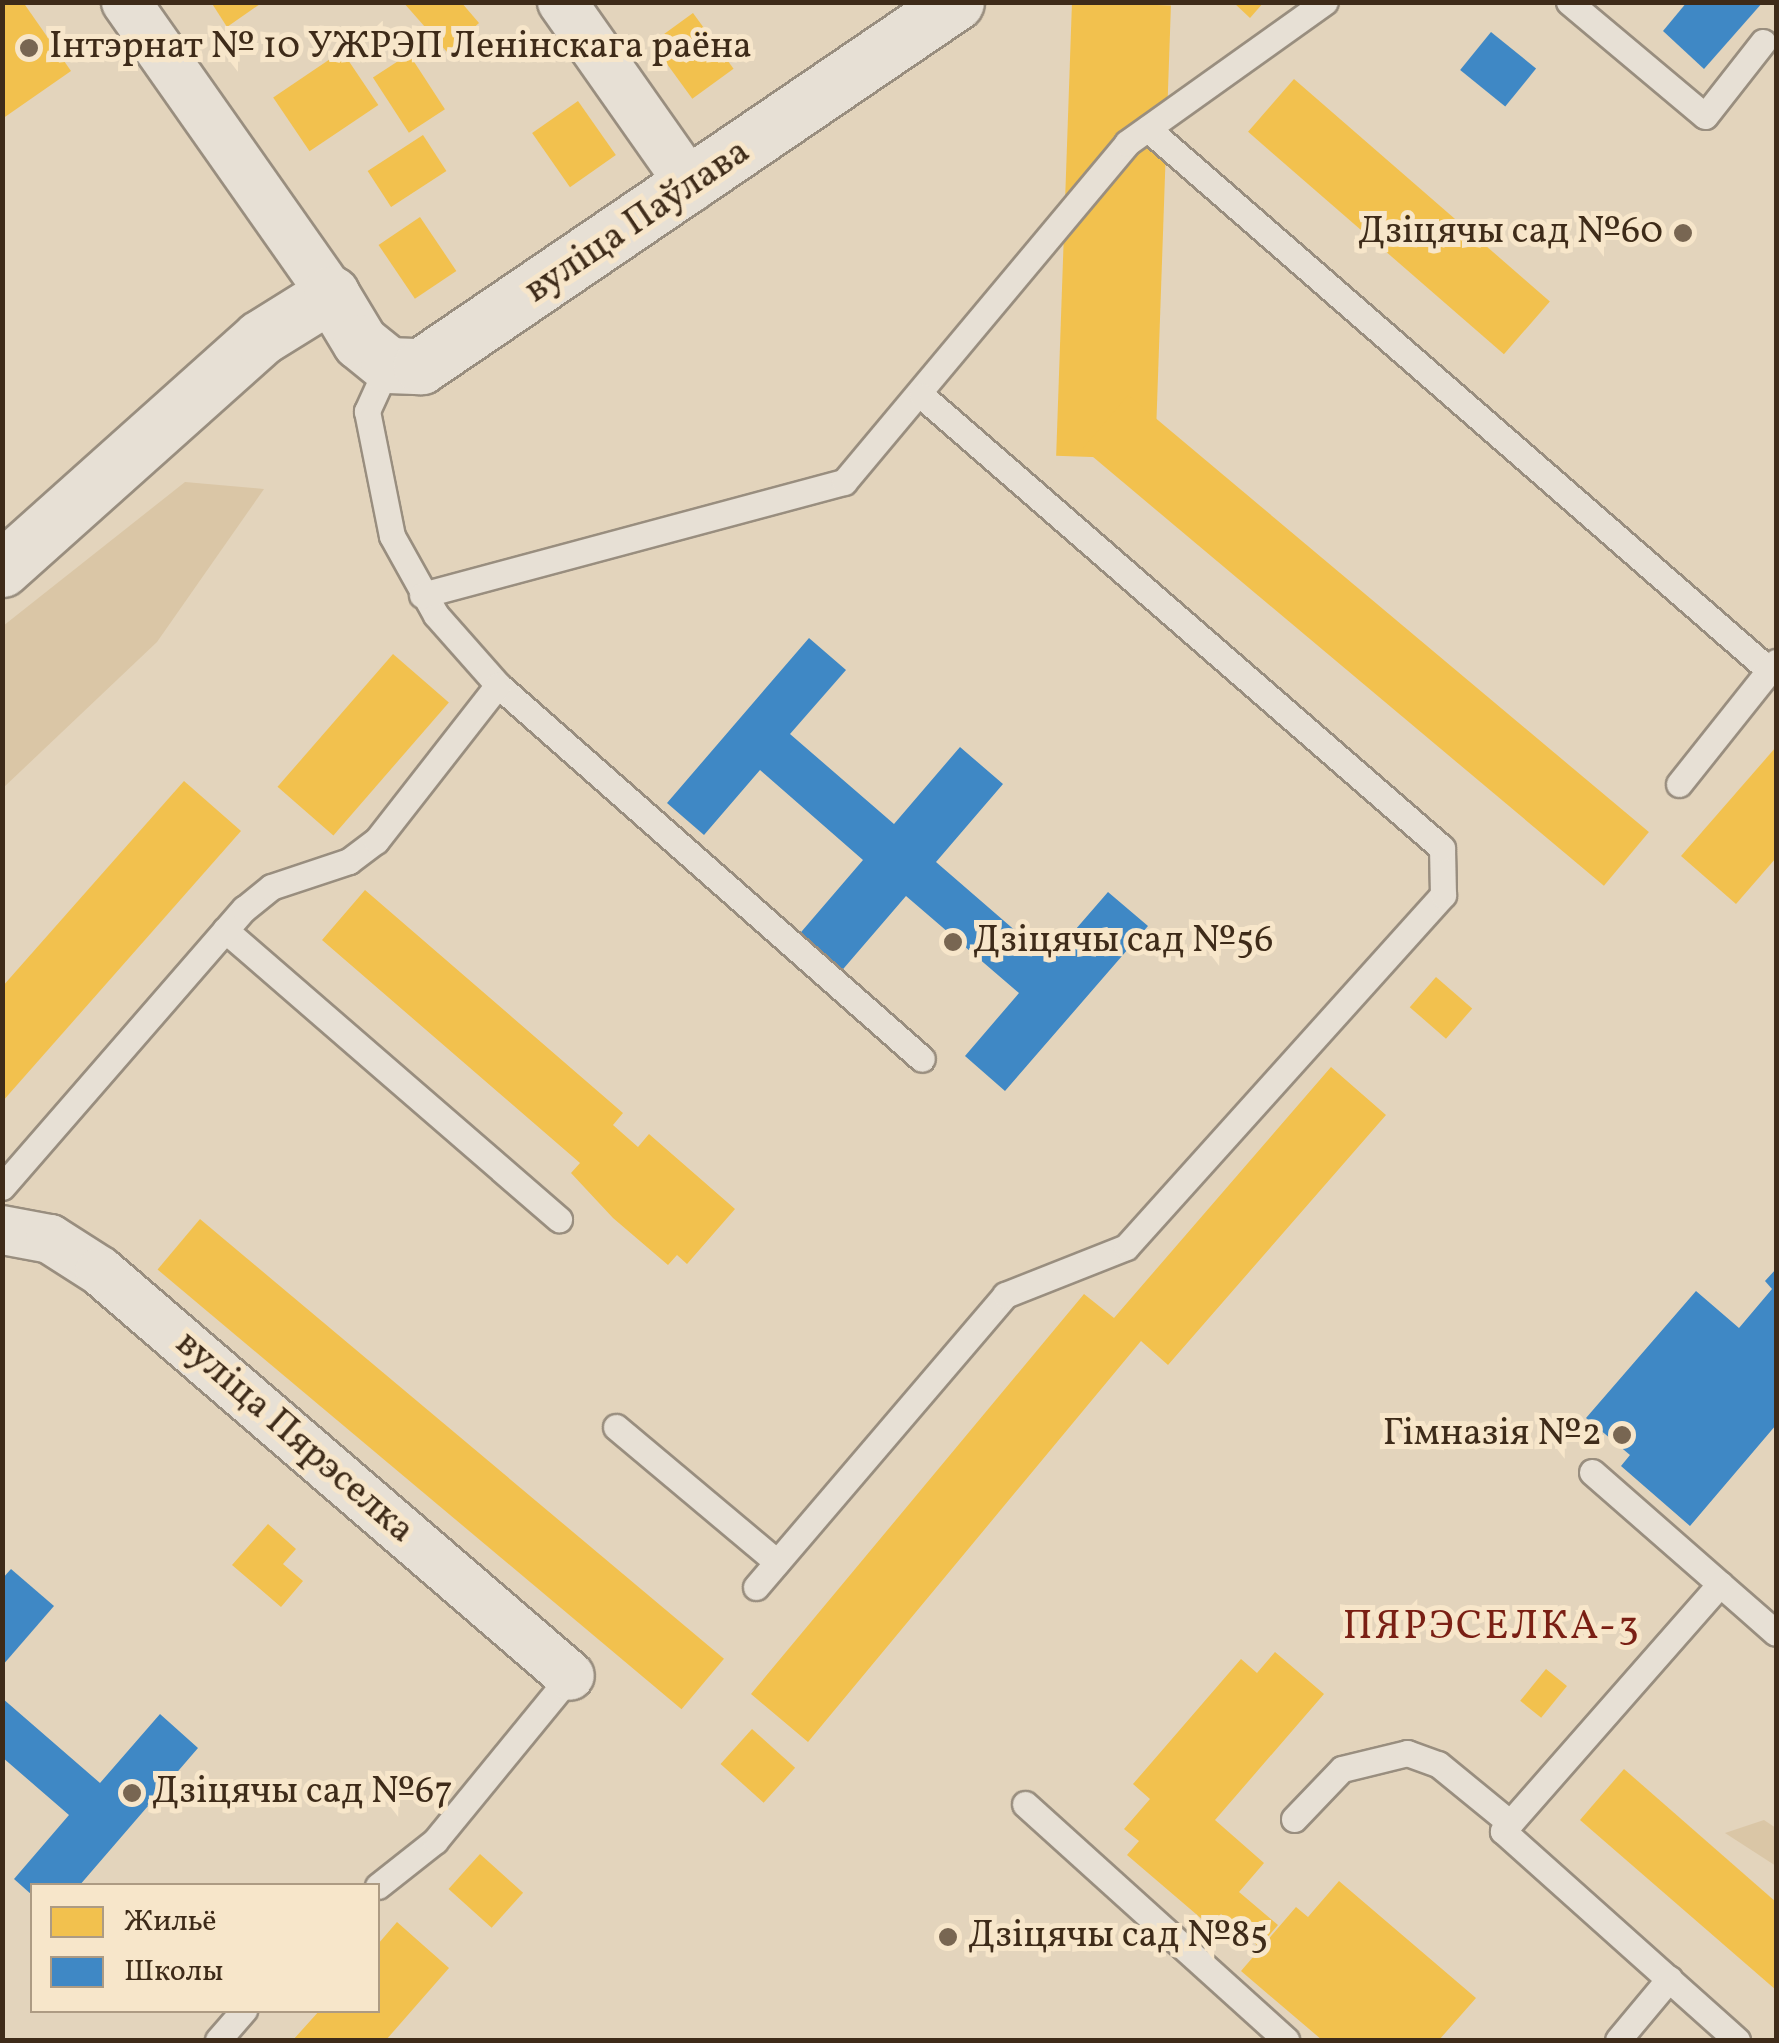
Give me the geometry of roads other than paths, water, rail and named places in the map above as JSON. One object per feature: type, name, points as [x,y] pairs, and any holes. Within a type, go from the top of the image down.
[{"type":"street","points":[[126,2],[331,294],[360,342],[388,365]]},
{"type":"street","points":[[562,2],[692,187]]},
{"type":"street","name":"вуліца Паўлава","points":[[388,365],[420,366],[692,187],[956,2]]},
{"type":"street","points":[[2,569],[260,338],[331,294]]},
{"type":"street","name":"вуліца Пярэселка","points":[[2,1230],[50,1239],[100,1272],[570,1676]]},
{"type":"lane","points":[[422,595],[844,482],[1148,129],[1325,2]]},
{"type":"lane","points":[[1569,2],[1705,116],[1763,42]]},
{"type":"lane","points":[[1148,129],[1773,666],[1678,784]]},
{"type":"lane","points":[[388,365],[367,412],[392,536],[422,595],[498,685],[922,1059]]},
{"type":"lane","points":[[756,1587],[1005,1295],[1126,1248],[1444,895],[1442,848],[922,396]]},
{"type":"lane","points":[[2,1187],[225,930],[271,887],[349,861],[376,841],[498,685]]},
{"type":"lane","points":[[225,930],[559,1219]]},
{"type":"lane","points":[[616,1427],[777,1562]]},
{"type":"lane","points":[[1592,1472],[1776,1633]]},
{"type":"lane","points":[[1720,1584],[1503,1832],[1737,2040]]},
{"type":"lane","points":[[380,1884],[435,1841],[570,1676]]},
{"type":"lane","points":[[1294,1819],[1342,1769],[1407,1754],[1438,1764],[1510,1823]]},
{"type":"lane","points":[[1025,1804],[1286,2040]]},
{"type":"lane","points":[[1618,2040],[1669,1979]]},
{"type":"lane","points":[[218,2040],[241,2013]]},
{"type":"place","name":"Інтэрнат № 10 УЖРЭП Ленінскага раёна","points":[[29,48]]},
{"type":"place","name":"Дзіцячы сад №60","points":[[1683,233]]},
{"type":"place","name":"Дзіцячы сад №56","points":[[953,942]]},
{"type":"place","name":"Гімназія №2","points":[[1622,1435]]},
{"type":"place","name":"Дзіцячы сад №67","points":[[132,1793]]},
{"type":"place","name":"Дзіцячы сад №85","points":[[948,1937]]},
{"type":"district","name":"ПЯРЭСЕЛКА-3","points":[[1492,1628]]}]
